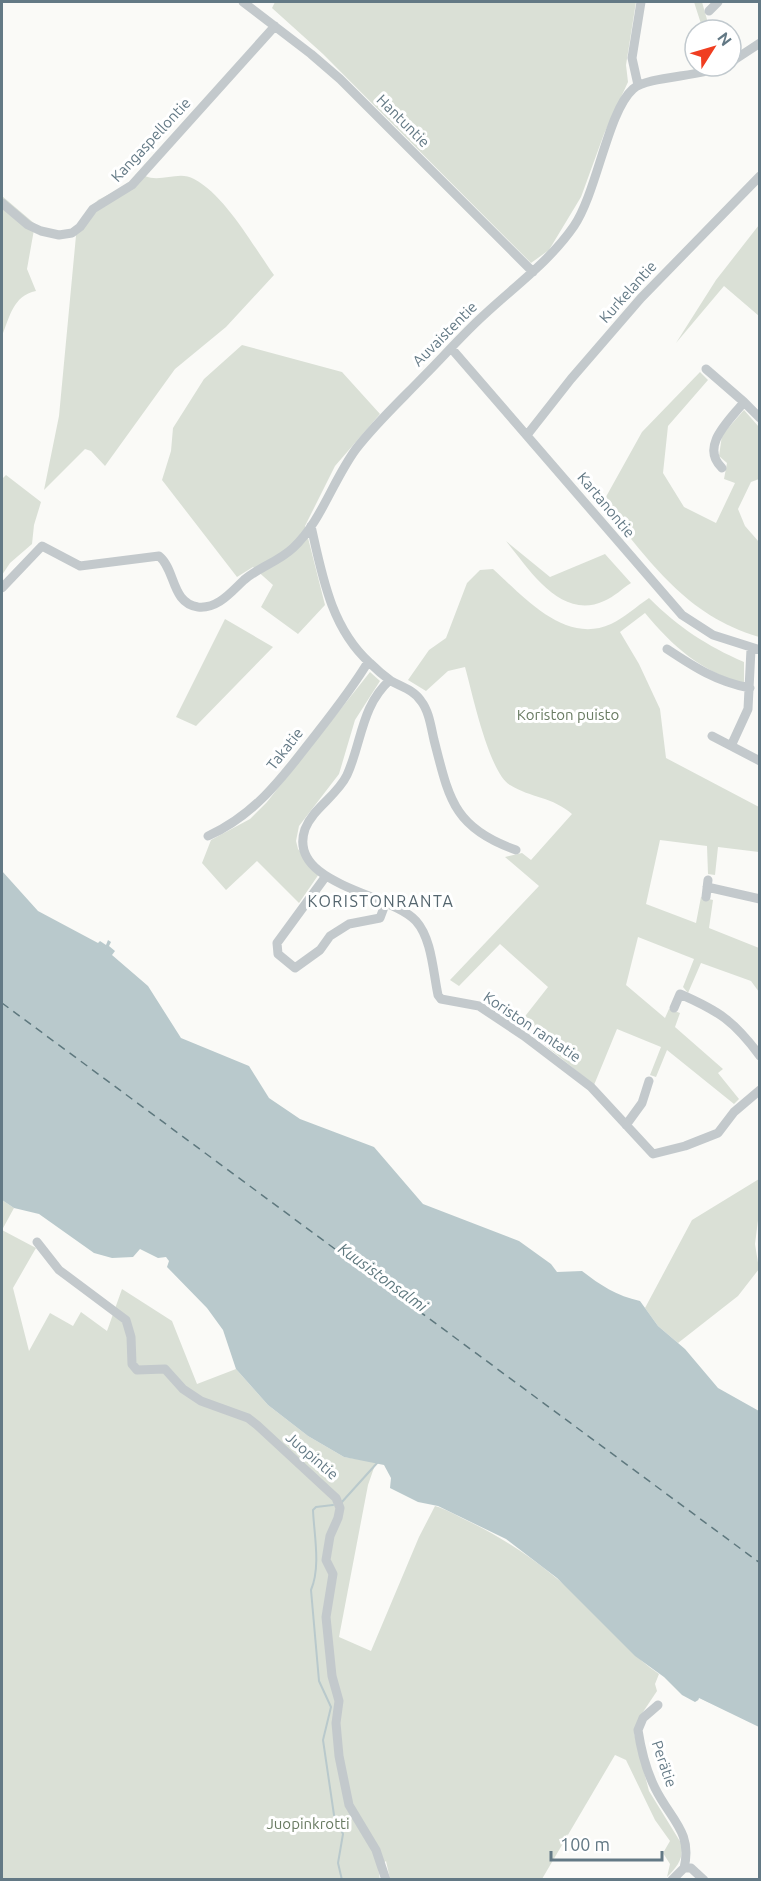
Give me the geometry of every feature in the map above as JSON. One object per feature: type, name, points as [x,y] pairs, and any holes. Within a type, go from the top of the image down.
[{"type":"street","name":"Hantuntie","points":[[243,2],[311,54],[371,108],[533,272]]},
{"type":"street","points":[[641,2],[632,58],[638,85],[683,77]]},
{"type":"street","points":[[709,11],[718,2]]},
{"type":"street","name":"Kangaspellontie","points":[[2,203],[28,225],[41,231],[59,235],[72,233],[93,209],[132,185],[275,26]]},
{"type":"street","points":[[743,54],[759,43]]},
{"type":"street","name":"Auvaistentie","points":[[2,588],[42,546],[80,566],[159,556],[167,562],[178,594],[187,602],[198,607],[209,606],[232,593],[256,571],[281,558],[311,526],[330,490],[357,449],[383,417],[559,246],[583,210],[622,105],[630,92],[638,85]]},
{"type":"street","name":"Kurkelantie","points":[[527,435],[571,379],[641,298],[759,176]]},
{"type":"street","name":"Kartanontie","points":[[452,348],[682,615],[713,635],[755,650]]},
{"type":"street","points":[[705,369],[759,418]]},
{"type":"street","points":[[722,468],[714,456],[714,444],[720,432],[744,402]]},
{"type":"street","points":[[311,526],[331,608],[368,662],[390,680],[414,693],[425,707],[450,799],[458,812],[483,834],[516,850]]},
{"type":"street","points":[[667,649],[700,672],[750,688]]},
{"type":"street","points":[[731,746],[746,718],[755,650]]},
{"type":"street","name":"Takatie","points":[[208,836],[226,828],[264,799],[352,687],[368,662]]},
{"type":"street","name":"Koriston rantatie","points":[[390,680],[362,722],[346,776],[306,828],[303,843],[305,851],[326,876],[343,887],[405,911],[423,930],[438,995],[441,999],[479,1006],[513,1029],[591,1087],[653,1154],[696,1143],[718,1133],[734,1112],[759,1090]]},
{"type":"street","points":[[712,736],[759,760]]},
{"type":"street","points":[[326,876],[277,943],[278,954],[295,968],[320,950],[330,936],[349,924],[380,918],[386,902]]},
{"type":"street","points":[[707,888],[759,899]]},
{"type":"street","points":[[674,1008],[680,994],[718,1012],[734,1024],[759,1056]]},
{"type":"street","points":[[626,1125],[642,1103],[649,1081]]},
{"type":"street","name":"Juopintie","points":[[37,1242],[59,1270],[126,1320],[131,1337],[132,1364],[137,1370],[165,1369],[183,1389],[201,1401],[248,1418],[336,1498],[340,1508],[330,1536],[326,1560],[333,1574],[326,1617],[332,1676],[339,1701],[336,1723],[339,1756],[349,1805],[376,1850],[386,1880]]},
{"type":"street","name":"Perätie","points":[[658,1705],[643,1718],[638,1730],[653,1785],[686,1840],[688,1852],[684,1868]]},
{"type":"street","points":[[672,1880],[684,1868],[696,1870],[704,1880]]},
{"type":"green space","points":[[275,2],[636,2],[626,65],[628,82],[604,134],[581,197],[549,250],[531,263],[323,54],[272,8]]},
{"type":"green space","points":[[694,2],[702,2],[707,18],[699,18]]},
{"type":"green space","points":[[145,176],[151,178],[188,177],[206,187],[228,209],[274,275],[226,327],[175,369],[105,466],[91,451],[85,449],[44,490],[59,416],[77,225],[98,200]]},
{"type":"green space","points":[[2,196],[35,224],[27,269],[36,291],[22,297],[17,302],[2,336]]},
{"type":"green space","points":[[759,225],[759,316],[724,286],[676,343],[716,280]]},
{"type":"green space","points":[[242,345],[342,372],[380,414],[335,466],[305,526],[325,605],[298,634],[261,607],[273,585],[253,567],[237,577],[162,480],[171,451],[173,428],[204,379]]},
{"type":"green space","points":[[700,372],[708,380],[668,426],[663,473],[684,507],[716,523],[735,483],[724,479],[727,463],[719,456],[722,435],[744,410],[759,427],[759,479],[751,482],[738,509],[745,526],[759,542],[759,637],[709,615],[689,600],[653,565],[602,504],[642,432]]},
{"type":"green space","points":[[6,475],[41,502],[34,525],[32,544],[10,563],[2,575],[2,479]]},
{"type":"green space","points":[[506,541],[550,577],[605,554],[631,583],[604,601],[588,605],[574,604],[560,598],[536,578]]},
{"type":"green space","name":"Koriston puisto","points":[[493,569],[546,615],[578,628],[594,629],[611,624],[649,598],[694,635],[744,662],[744,684],[714,672],[677,647],[645,613],[620,632],[639,664],[660,709],[666,758],[759,807],[759,852],[718,847],[715,875],[708,874],[707,846],[660,840],[646,904],[696,923],[701,897],[713,900],[709,928],[759,948],[759,992],[751,981],[701,963],[688,993],[683,987],[694,959],[638,937],[626,985],[665,1018],[669,1009],[680,1013],[675,1027],[723,1069],[718,1073],[739,1099],[734,1104],[667,1050],[656,1077],[650,1075],[661,1047],[617,1029],[594,1085],[519,1024],[548,987],[500,944],[459,986],[450,980],[539,886],[505,857],[522,853],[531,860],[572,814],[557,804],[510,785],[502,778],[482,731],[465,667],[448,671],[426,691],[408,680],[429,650],[446,638],[467,583],[480,570]]},
{"type":"green space","points":[[225,619],[273,647],[196,726],[176,717]]},
{"type":"green space","points":[[370,672],[380,681],[355,720],[339,774],[299,826],[296,841],[298,849],[319,874],[299,903],[257,861],[226,890],[202,863],[211,840],[250,819],[267,802]]},
{"type":"green space","points":[[759,1179],[759,1212],[755,1244],[759,1269],[738,1296],[678,1343],[658,1326],[645,1308],[692,1220]]},
{"type":"green space","points":[[2,1200],[14,1208],[2,1230]]},
{"type":"green space","name":"Juopinkrotti","points":[[2,1230],[36,1248],[13,1288],[29,1351],[50,1313],[73,1326],[81,1312],[107,1331],[122,1289],[172,1321],[197,1384],[236,1369],[268,1405],[308,1436],[344,1457],[376,1462],[368,1485],[339,1637],[371,1651],[419,1537],[435,1506],[502,1540],[549,1572],[579,1597],[632,1652],[659,1674],[655,1684],[657,1691],[639,1718],[634,1733],[649,1791],[681,1843],[681,1857],[671,1873],[667,1877],[670,1864],[663,1853],[670,1841],[655,1820],[626,1760],[615,1755],[542,1879],[390,1879],[386,1861],[378,1867],[380,1880],[2,1879]]},
{"type":"water","name":"Kuusistonsalmi","points":[[2,871],[38,911],[98,943],[100,941],[106,945],[108,940],[111,942],[109,946],[115,951],[112,955],[148,986],[181,1038],[249,1066],[269,1098],[300,1119],[374,1147],[423,1204],[519,1241],[551,1264],[557,1272],[582,1271],[609,1289],[640,1301],[658,1326],[685,1349],[718,1388],[759,1411],[759,1728],[700,1699],[695,1702],[682,1695],[664,1677],[635,1656],[557,1578],[506,1539],[438,1506],[418,1502],[390,1488],[391,1478],[384,1465],[344,1457],[308,1436],[268,1405],[236,1369],[223,1330],[207,1308],[167,1267],[169,1261],[166,1257],[158,1258],[140,1249],[133,1257],[112,1258],[94,1253],[39,1214],[14,1208],[2,1200]]},
{"type":"pier","points":[[699,1698],[759,1727],[760,1731],[698,1701]]},
{"type":"waterway","points":[[341,1503],[378,1462]]},
{"type":"waterway","points":[[333,1505],[316,1507],[313,1510],[316,1571],[311,1590],[319,1681],[331,1707],[323,1740],[334,1815],[343,1834],[338,1863],[342,1880]]},
{"type":"ferry route","points":[[2,1003],[760,1563]]},
{"type":"district","name":"KORISTONRANTA","points":[[381,901]]}]
